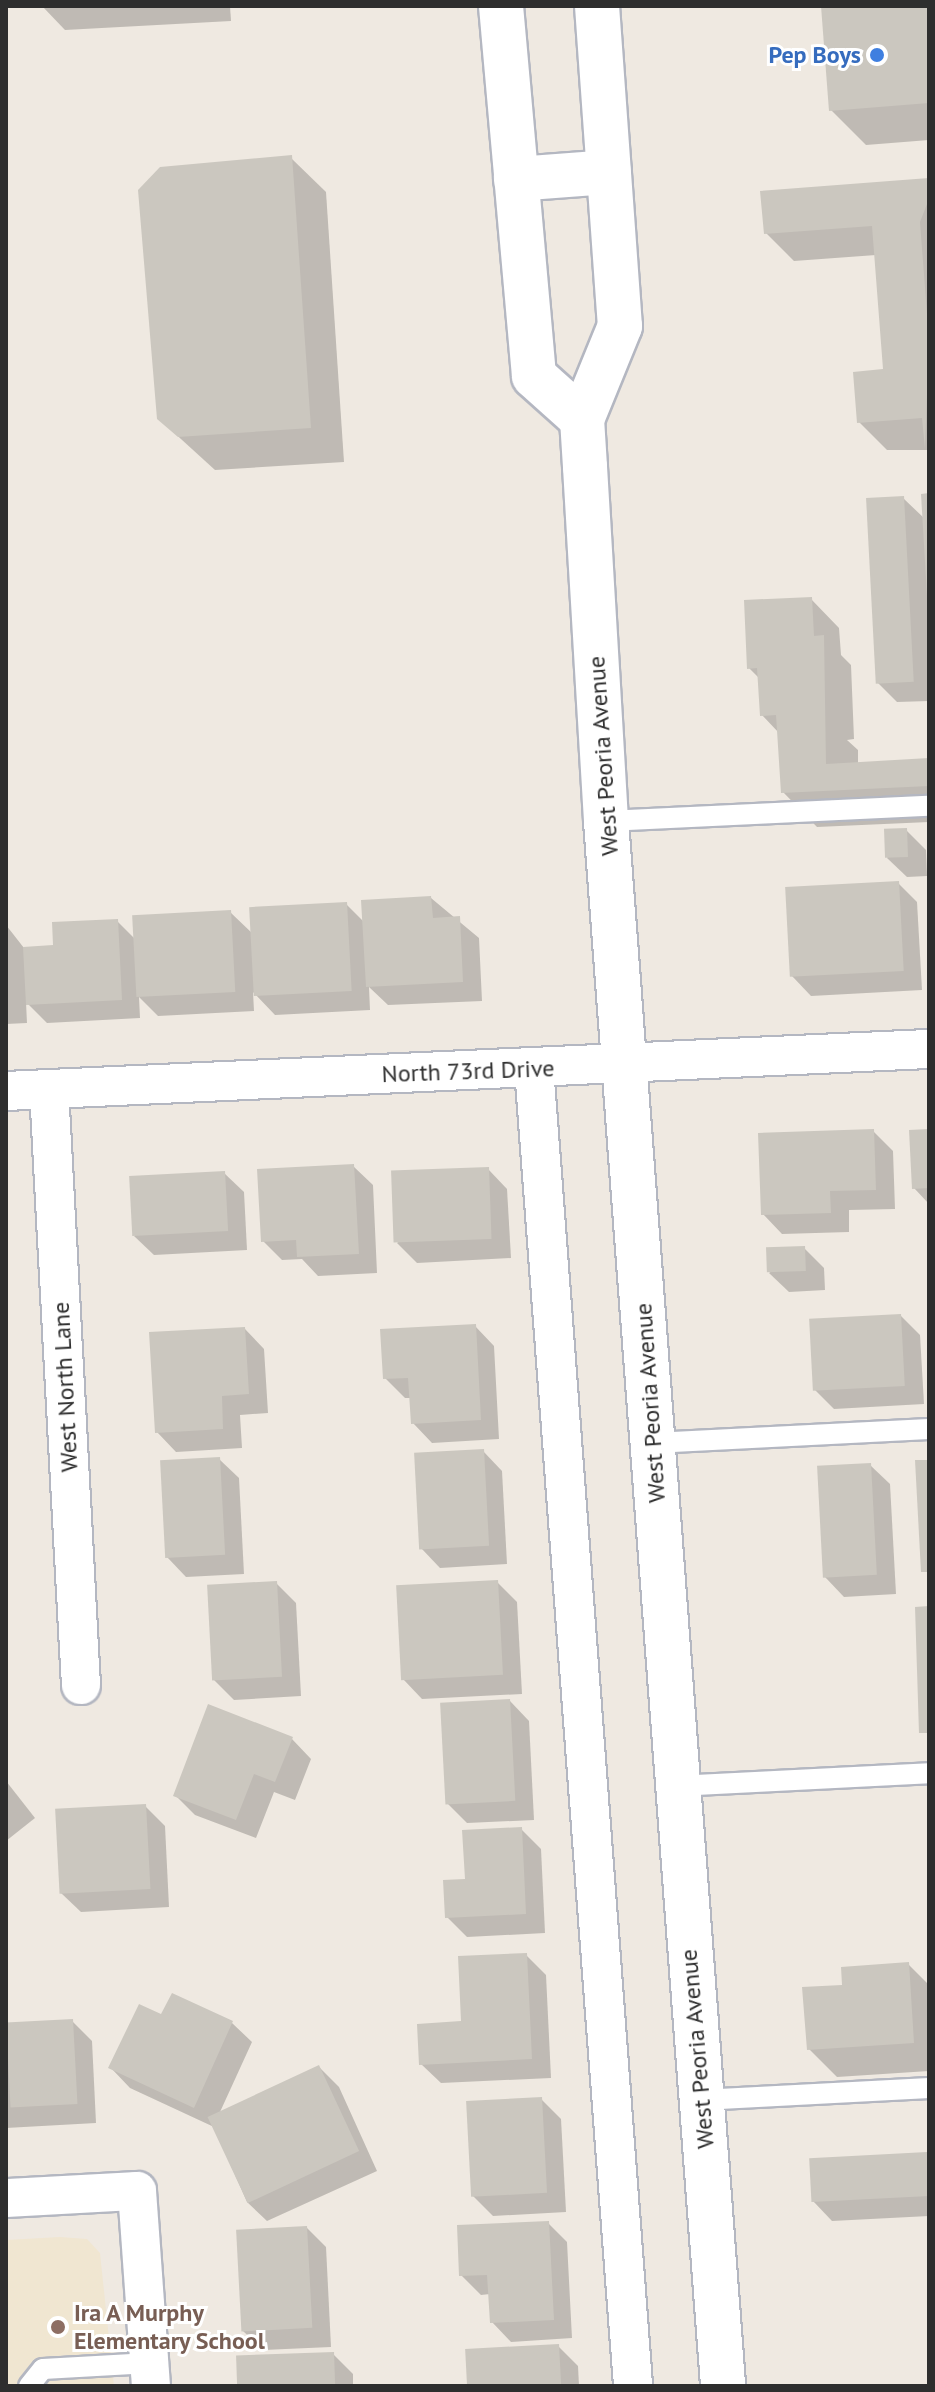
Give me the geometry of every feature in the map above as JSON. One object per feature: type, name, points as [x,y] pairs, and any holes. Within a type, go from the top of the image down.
[{"type":"main road","points":[[501,6],[534,376],[582,419]]},
{"type":"main road","name":"West Peoria Avenue","points":[[597,6],[620,326],[582,419],[606,821],[723,2386]]},
{"type":"main road","points":[[516,179],[609,172]]},
{"type":"street","name":"North 73rd Drive","points":[[6,1091],[929,1049]]},
{"type":"street","points":[[534,1068],[633,2386]]},
{"type":"street","name":"West North Lane","points":[[49,1089],[81,1685]]},
{"type":"street","points":[[6,2198],[137,2191],[150,2374]]},
{"type":"lane","points":[[606,821],[929,806]]},
{"type":"lane","points":[[653,1443],[929,1429]]},
{"type":"lane","points":[[676,1786],[929,1773]]},
{"type":"lane","points":[[701,2100],[929,2088]]},
{"type":"lane","points":[[29,2386],[43,2369],[150,2374]]},
{"type":"shaded area","name":"Ira A Murphy Elementary School","points":[[87,2239],[100,2253],[114,2386],[6,2386],[6,2240]]},
{"type":"building","name":"Pep Boys","points":[[821,6],[929,6],[929,103],[829,111]]},
{"type":"building","points":[[292,155],[311,428],[178,437],[157,419],[138,190],[160,167]]},
{"type":"building","points":[[929,178],[929,199],[920,222],[929,340],[925,449],[922,418],[857,423],[853,372],[883,369],[872,226],[764,234],[760,191]]},
{"type":"building","points":[[929,493],[929,595],[927,596],[921,494]]},
{"type":"building","points":[[904,496],[914,682],[876,684],[866,498]]},
{"type":"building","points":[[812,597],[814,636],[824,635],[826,764],[929,758],[929,786],[781,793],[776,715],[760,716],[757,668],[747,669],[744,600]]},
{"type":"building","points":[[907,828],[908,857],[885,858],[884,829]]},
{"type":"building","points":[[899,881],[904,971],[790,977],[785,887]]},
{"type":"building","points":[[431,896],[433,918],[460,916],[463,982],[366,987],[361,900]]},
{"type":"building","points":[[347,902],[352,991],[254,996],[249,907]]},
{"type":"building","points":[[231,910],[235,992],[136,997],[132,915]]},
{"type":"building","points":[[118,919],[122,1000],[26,1005],[23,947],[53,945],[52,922]]},
{"type":"building","points":[[874,1129],[876,1190],[830,1191],[831,1213],[761,1215],[758,1133]]},
{"type":"building","points":[[929,1129],[929,1188],[912,1189],[909,1130]]},
{"type":"building","points":[[354,1164],[359,1254],[297,1257],[296,1240],[261,1242],[257,1169]]},
{"type":"building","points":[[489,1167],[492,1239],[394,1242],[391,1170]]},
{"type":"building","points":[[225,1171],[228,1231],[132,1236],[129,1176]]},
{"type":"building","points":[[805,1246],[806,1271],[767,1272],[766,1247]]},
{"type":"building","points":[[901,1314],[905,1386],[813,1391],[809,1319]]},
{"type":"building","points":[[476,1324],[481,1420],[411,1424],[408,1378],[383,1379],[380,1329]]},
{"type":"building","points":[[245,1327],[249,1394],[222,1396],[223,1429],[155,1433],[149,1332]]},
{"type":"building","points":[[484,1449],[489,1546],[419,1550],[414,1453]]},
{"type":"building","points":[[220,1457],[225,1555],[165,1558],[160,1460]]},
{"type":"building","points":[[915,1460],[929,1460],[929,1572],[921,1572]]},
{"type":"building","points":[[871,1463],[877,1575],[823,1578],[817,1466]]},
{"type":"building","points":[[498,1580],[503,1675],[401,1680],[396,1585]]},
{"type":"building","points":[[277,1581],[282,1677],[212,1681],[207,1585]]},
{"type":"building","points":[[929,1606],[929,1733],[919,1733],[915,1607]]},
{"type":"building","points":[[510,1699],[515,1801],[445,1805],[440,1703]]},
{"type":"building","points":[[208,1704],[293,1737],[275,1782],[254,1774],[236,1820],[173,1796]]},
{"type":"building","points":[[146,1804],[150,1889],[60,1894],[55,1809]]},
{"type":"building","points":[[522,1827],[526,1914],[445,1918],[443,1880],[465,1879],[462,1830]]},
{"type":"building","points":[[527,1953],[532,2059],[419,2065],[417,2024],[461,2021],[458,1956]]},
{"type":"building","points":[[909,1962],[914,2043],[807,2050],[802,1987],[842,1985],[841,1967]]},
{"type":"building","points":[[172,1993],[233,2021],[194,2108],[108,2068],[139,2004],[161,2014]]},
{"type":"building","points":[[73,2019],[77,2104],[11,2107],[6,2023]]},
{"type":"building","points":[[319,2065],[359,2151],[248,2203],[208,2117]]},
{"type":"building","points":[[542,2097],[547,2193],[471,2197],[466,2101]]},
{"type":"building","points":[[927,2152],[929,2196],[811,2202],[809,2158]]},
{"type":"building","points":[[549,2221],[554,2320],[490,2323],[487,2275],[459,2276],[457,2225]]},
{"type":"building","points":[[307,2226],[312,2328],[241,2332],[236,2230]]},
{"type":"building","points":[[559,2344],[561,2386],[467,2386],[465,2349]]},
{"type":"building","points":[[334,2352],[335,2386],[237,2386],[236,2355]]},
{"type":"place","name":"Pep Boys","points":[[877,55]]},
{"type":"place","name":"Ira A Murphy Elementary School","points":[[58,2327]]}]
